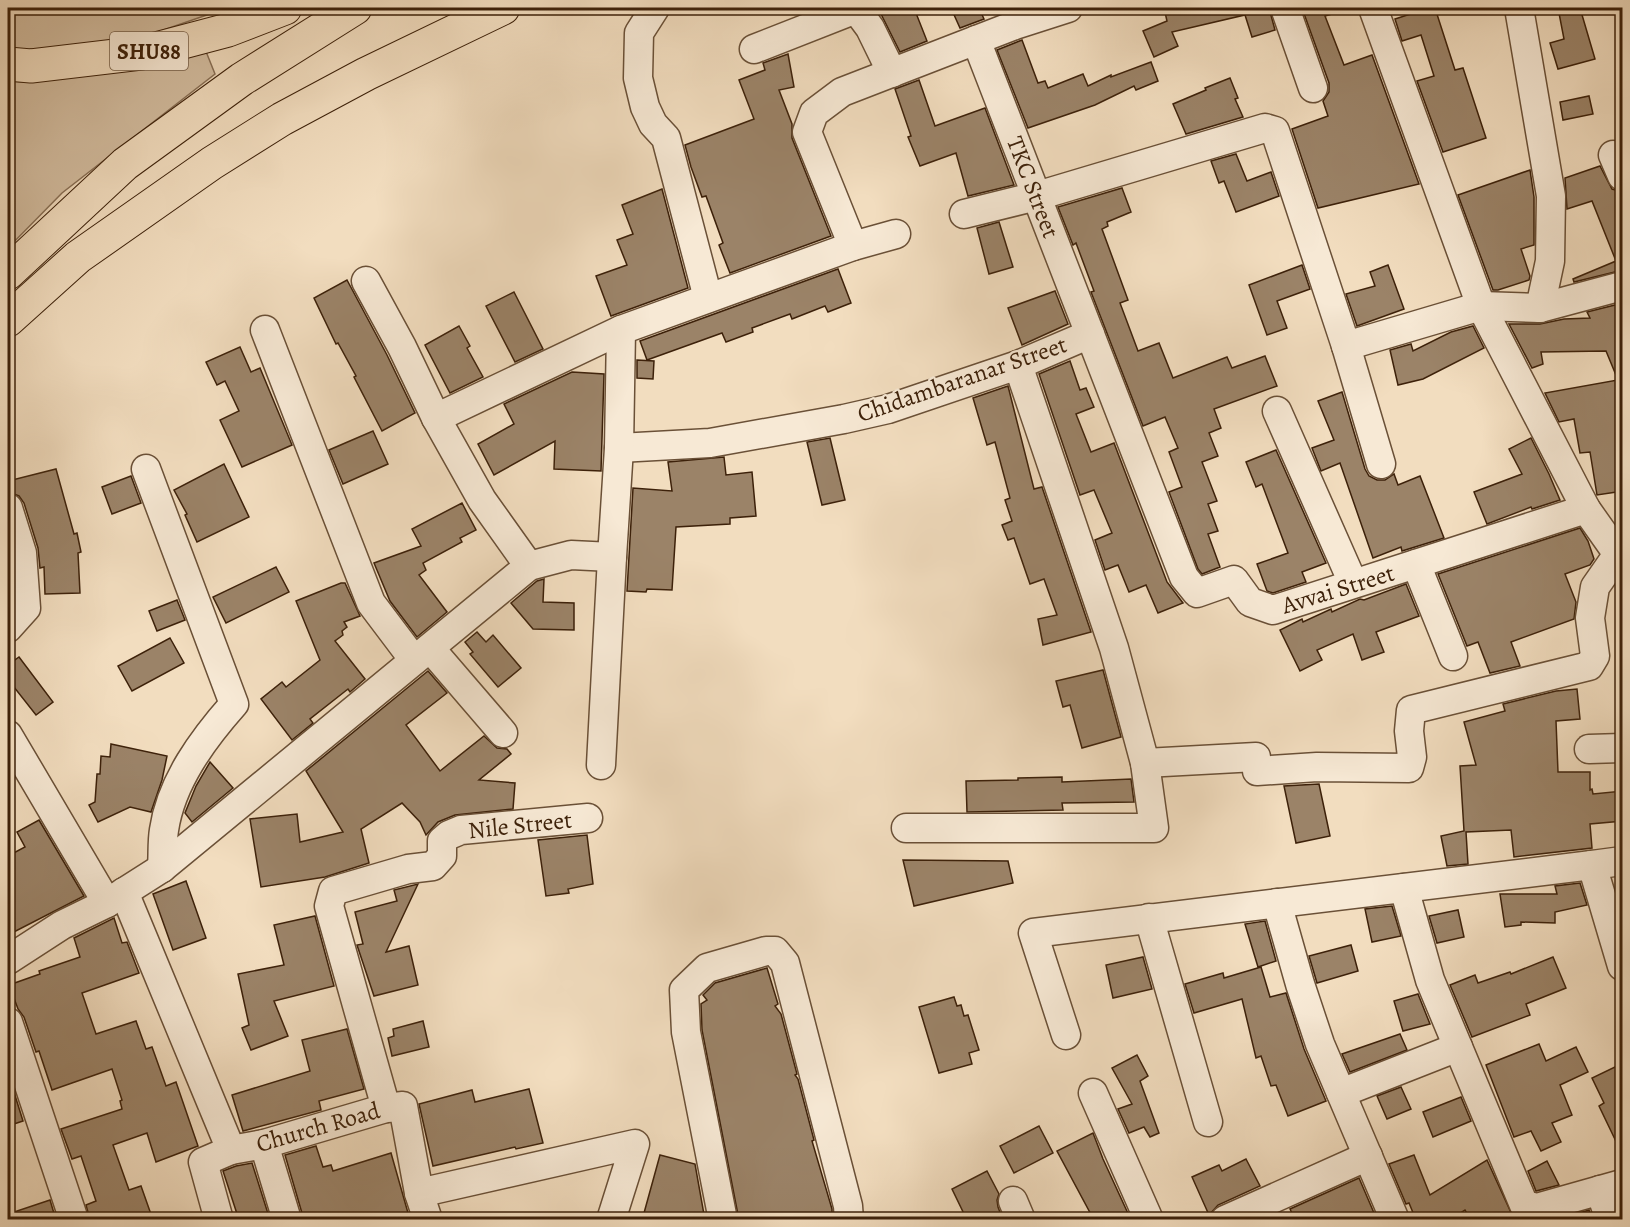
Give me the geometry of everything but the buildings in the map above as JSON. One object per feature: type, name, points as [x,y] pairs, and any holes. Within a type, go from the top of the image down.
[{"type":"main road","name":"SHU88","points":[[8,64],[31,66],[141,53],[228,30],[285,8]]},
{"type":"main road","points":[[8,273],[125,164],[242,79],[355,8]]},
{"type":"main road","points":[[8,320],[78,257],[222,157],[282,119],[366,74],[503,8]]},
{"type":"street","points":[[655,8],[639,33],[638,78],[645,107],[653,124],[666,138],[708,298]]},
{"type":"street","points":[[853,246],[807,132],[814,113],[842,92],[976,40],[1068,8]]},
{"type":"street","points":[[1286,8],[1313,88]]},
{"type":"street","points":[[1145,763],[1409,768],[1412,757],[1409,731],[1411,710],[1589,666],[1595,656],[1590,618],[1595,587],[1620,557],[1586,509],[1481,306],[1373,8]]},
{"type":"street","points":[[1519,8],[1551,196],[1550,261],[1540,308]]},
{"type":"street","points":[[754,49],[856,9],[870,28],[892,73]]},
{"type":"street","name":"TKC Street","points":[[976,40],[1090,334]]},
{"type":"street","points":[[964,214],[1037,196],[1265,128],[1271,129],[1277,135],[1346,346],[1381,464]]},
{"type":"street","points":[[436,418],[621,330],[853,246],[896,234]]},
{"type":"street","points":[[366,281],[402,347],[436,418],[482,500],[529,566]]},
{"type":"street","points":[[1346,346],[1481,306],[1540,308],[1623,286]]},
{"type":"street","points":[[265,330],[371,603],[503,733]]},
{"type":"street","points":[[601,765],[619,448],[621,330]]},
{"type":"street","name":"Chidambaranar Street","points":[[619,448],[710,443],[888,409],[1018,365],[1090,334]]},
{"type":"street","name":"Avvai Street","points":[[1090,334],[1184,577],[1197,593],[1234,580],[1250,602],[1273,610],[1586,509]]},
{"type":"street","points":[[906,828],[1154,828],[1145,763],[1114,648],[1018,365]]},
{"type":"street","points":[[1277,411],[1353,583]]},
{"type":"street","points":[[146,470],[234,704],[214,728],[182,775],[164,830],[162,868]]},
{"type":"street","points":[[8,508],[22,553],[26,608],[8,628]]},
{"type":"street","points":[[8,960],[62,925],[116,897],[162,868],[529,566],[571,555],[612,556]]},
{"type":"street","points":[[1416,564],[1453,656]]},
{"type":"street","name":"Church Road","points":[[8,735],[116,897],[231,1150],[264,1144],[386,1107],[403,1106],[419,1193]]},
{"type":"street","points":[[1589,749],[1623,748]]},
{"type":"street","name":"Nile Street","points":[[386,1107],[329,906],[333,891],[408,869],[433,866],[442,856],[442,841],[448,835],[461,830],[588,818]]},
{"type":"street","points":[[1066,1035],[1033,933],[1623,861]]},
{"type":"street","points":[[1593,865],[1623,966]]},
{"type":"street","points":[[1404,888],[1430,980],[1524,1205],[1537,1208],[1611,1187],[1610,1220]]},
{"type":"street","points":[[1277,903],[1299,984],[1317,1034],[1395,1220]]},
{"type":"street","points":[[1149,918],[1208,1122]]},
{"type":"street","points":[[723,1220],[686,1032],[684,990],[707,968],[766,951],[775,951],[785,963],[848,1206],[849,1220]]},
{"type":"street","points":[[8,1022],[74,1220]]},
{"type":"street","points":[[1341,1093],[1458,1047]]},
{"type":"street","points":[[1093,1093],[1149,1220]]},
{"type":"street","points":[[264,1144],[287,1220]]},
{"type":"street","points":[[429,1220],[419,1193],[635,1144],[611,1220]]},
{"type":"street","points":[[219,1220],[203,1162],[231,1150]]},
{"type":"street","points":[[1225,1220],[1273,1209],[1368,1155]]},
{"type":"shaded area","points":[[8,8],[227,8],[149,35],[26,53],[8,52]]},
{"type":"shaded area","points":[[205,49],[215,74],[62,193],[8,248],[8,81],[25,82],[104,73]]}]
